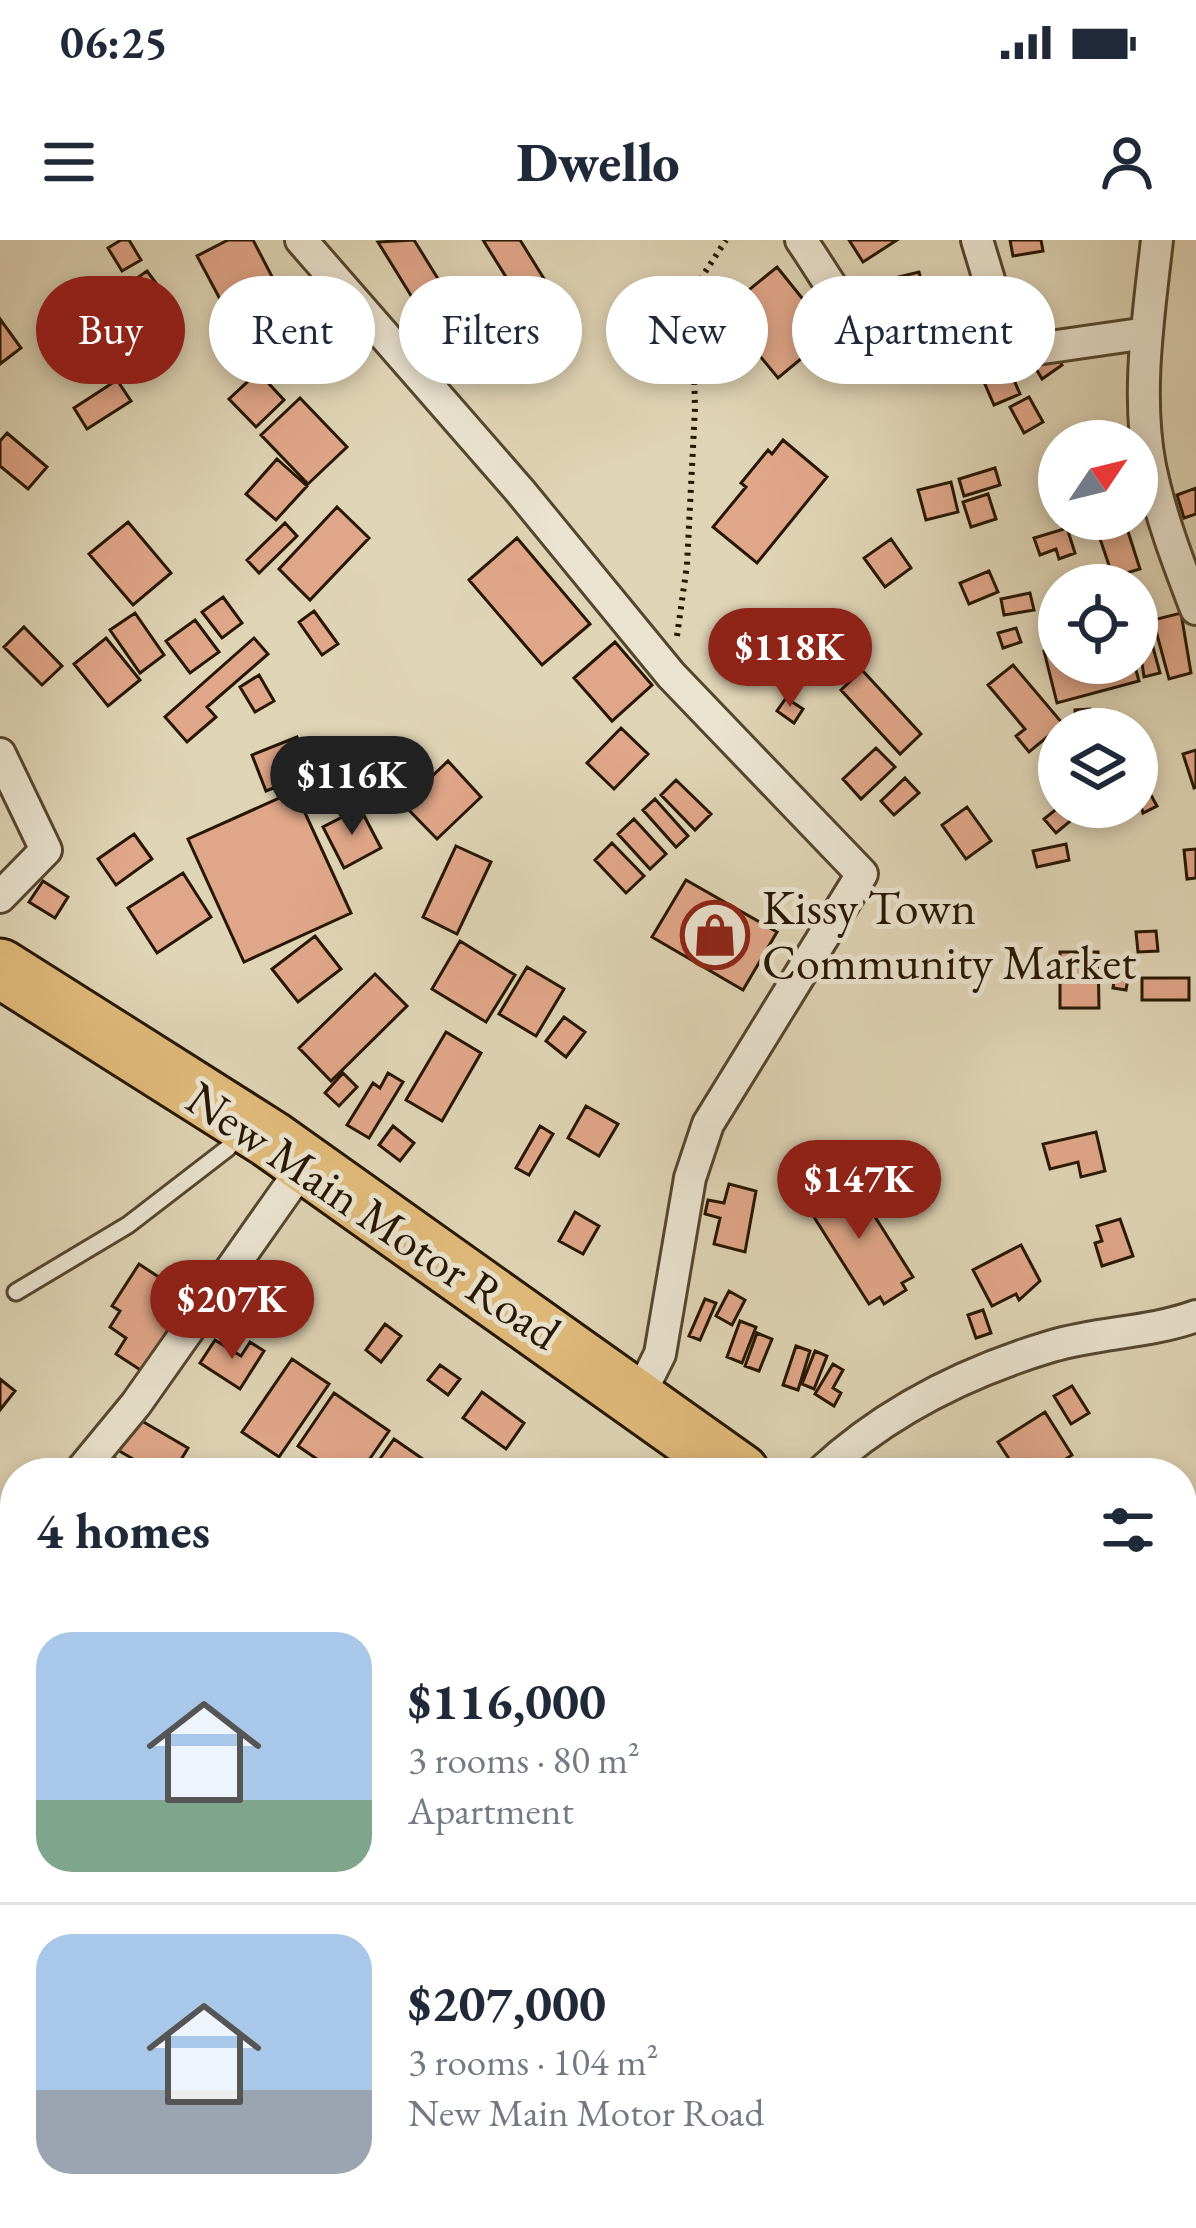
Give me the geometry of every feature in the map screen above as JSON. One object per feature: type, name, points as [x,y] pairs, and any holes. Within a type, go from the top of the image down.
[{"type":"highway","name":"New Main Motor Road","points":[[0,968],[270,1139],[720,1458]]},
{"type":"highway","name":"New Main Motor Road","points":[[0,1005],[289,1187],[672,1458]]},
{"type":"street","points":[[301,240],[520,491],[671,676],[862,874],[708,1124],[690,1178],[660,1354],[638,1398]]},
{"type":"street","points":[[801,240],[825,276]]},
{"type":"street","points":[[977,240],[988,276]]},
{"type":"street","points":[[1156,240],[1147,333],[1149,461],[1169,541],[1196,609]]},
{"type":"street","points":[[1055,344],[1147,333]]},
{"type":"street","points":[[0,754],[46,850],[0,897]]},
{"type":"street","points":[[91,1458],[136,1404],[289,1187]]},
{"type":"street","points":[[841,1458],[916,1399],[1054,1346],[1161,1329],[1196,1316]]},
{"type":"lane","points":[[16,1292],[128,1225],[228,1148]]},
{"type":"path","points":[[671,676],[687,565],[695,409],[692,292],[726,240]]},
{"type":"building","points":[[129,240],[141,260],[122,271],[108,248]]},
{"type":"building","points":[[228,240],[253,240],[272,276],[209,278],[197,256]]},
{"type":"building","points":[[414,240],[436,276],[399,276],[378,242]]},
{"type":"building","points":[[483,240],[520,240],[542,276],[505,276]]},
{"type":"building","points":[[849,240],[897,240],[863,262]]},
{"type":"building","points":[[1010,240],[1041,240],[1043,251],[1013,256]]},
{"type":"building","points":[[777,267],[792,286],[792,366],[778,378],[768,366],[766,276]]},
{"type":"building","points":[[0,319],[21,348],[0,364]]},
{"type":"building","points":[[111,384],[120,384],[131,401],[87,429],[74,408]]},
{"type":"building","points":[[245,384],[269,384],[284,400],[256,427],[229,399]]},
{"type":"building","points":[[985,384],[1016,384],[1020,394],[994,405]]},
{"type":"building","points":[[1029,397],[1042,420],[1024,433],[1010,407]]},
{"type":"building","points":[[300,398],[347,447],[308,484],[261,435]]},
{"type":"building","points":[[7,433],[47,467],[28,489],[0,466],[0,441]]},
{"type":"building","points":[[783,440],[827,477],[757,563],[713,527],[746,487],[741,483],[768,450],[772,454]]},
{"type":"building","points":[[277,459],[307,486],[276,520],[246,494]]},
{"type":"building","points":[[995,468],[1000,485],[964,496],[959,479]]},
{"type":"building","points":[[951,482],[958,512],[926,520],[918,490]]},
{"type":"building","points":[[1196,488],[1196,514],[1184,518],[1177,495]]},
{"type":"building","points":[[988,494],[996,519],[971,527],[963,502]]},
{"type":"building","points":[[337,507],[369,538],[310,600],[279,569]]},
{"type":"building","points":[[128,522],[171,573],[133,605],[89,554]]},
{"type":"building","points":[[285,523],[297,536],[259,573],[247,560]]},
{"type":"building","points":[[517,538],[590,624],[542,665],[469,580]]},
{"type":"building","points":[[1034,538],[1071,540],[1075,553],[1059,559],[1056,549],[1040,555]]},
{"type":"building","points":[[891,539],[911,568],[885,587],[864,558]]},
{"type":"building","points":[[1100,540],[1131,540],[1138,564],[1109,564]]},
{"type":"building","points":[[989,571],[998,592],[969,604],[960,583]]},
{"type":"building","points":[[1030,593],[1034,610],[1004,615],[1001,599]]},
{"type":"building","points":[[223,597],[242,623],[222,638],[202,612]]},
{"type":"building","points":[[314,611],[338,644],[322,655],[299,622]]},
{"type":"building","points":[[135,613],[164,655],[140,673],[110,630]]},
{"type":"building","points":[[1181,613],[1191,673],[1169,679],[1158,619]]},
{"type":"building","points":[[195,620],[219,652],[190,673],[166,641]]},
{"type":"building","points":[[24,627],[62,666],[42,685],[4,647]]},
{"type":"building","points":[[1016,628],[1021,642],[1003,648],[998,633]]},
{"type":"building","points":[[106,638],[140,680],[108,706],[74,664]]},
{"type":"building","points":[[254,638],[268,654],[207,707],[216,717],[187,742],[165,717]]},
{"type":"building","points":[[615,642],[652,685],[612,721],[574,678]]},
{"type":"building","points":[[1013,665],[1049,708],[1038,708],[1038,745],[1029,752],[1016,736],[1025,729],[988,685]]},
{"type":"building","points":[[862,670],[921,734],[900,754],[841,690]]},
{"type":"building","points":[[259,675],[274,701],[255,712],[240,687]]},
{"type":"building","points":[[1052,684],[1128,684],[1057,703]]},
{"type":"building","points":[[786,698],[803,709],[794,723],[777,711]]},
{"type":"building","points":[[621,728],[648,754],[614,789],[587,763]]},
{"type":"building","points":[[297,737],[311,773],[266,791],[252,755]]},
{"type":"building","points":[[876,748],[895,767],[861,799],[843,779]]},
{"type":"building","points":[[1196,750],[1196,787],[1194,788],[1183,754]]},
{"type":"building","points":[[448,761],[481,797],[437,839],[403,804]]},
{"type":"building","points":[[905,778],[919,793],[894,815],[881,801]]},
{"type":"building","points":[[676,780],[711,814],[695,830],[661,795]]},
{"type":"building","points":[[295,791],[351,913],[244,962],[188,839]]},
{"type":"building","points":[[655,799],[688,836],[676,847],[643,810]]},
{"type":"building","points":[[967,807],[991,841],[966,859],[942,825]]},
{"type":"building","points":[[360,808],[381,848],[344,868],[323,827]]},
{"type":"building","points":[[634,819],[666,854],[650,869],[618,834]]},
{"type":"building","points":[[134,834],[152,859],[116,885],[98,859]]},
{"type":"building","points":[[612,843],[644,876],[626,893],[595,860]]},
{"type":"building","points":[[1066,844],[1069,860],[1037,867],[1033,851]]},
{"type":"building","points":[[456,846],[491,862],[457,934],[423,917]]},
{"type":"building","points":[[1196,849],[1196,878],[1187,879],[1184,850]]},
{"type":"building","points":[[183,873],[211,917],[157,953],[128,908]]},
{"type":"building","name":"Kissy Town Community Market","points":[[686,880],[777,932],[743,990],[652,937]]},
{"type":"building","points":[[43,881],[68,897],[55,918],[29,902]]},
{"type":"building","points":[[1156,931],[1158,951],[1138,952],[1136,932]]},
{"type":"building","points":[[315,936],[341,969],[298,1002],[272,969]]},
{"type":"building","points":[[460,941],[515,975],[486,1022],[432,989]]},
{"type":"building","points":[[1060,952],[1098,952],[1099,1008],[1060,1008]]},
{"type":"building","points":[[527,967],[564,989],[536,1036],[499,1014]]},
{"type":"building","points":[[1116,970],[1129,972],[1126,990],[1113,988]]},
{"type":"building","points":[[375,974],[407,1006],[331,1081],[299,1048]]},
{"type":"building","points":[[1142,978],[1189,978],[1189,1000],[1142,1000]]},
{"type":"building","points":[[564,1017],[585,1032],[566,1057],[546,1041]]},
{"type":"building","points":[[446,1032],[481,1053],[442,1121],[406,1100]]},
{"type":"building","points":[[343,1073],[357,1087],[339,1106],[325,1093]]},
{"type":"building","points":[[388,1073],[403,1082],[369,1138],[347,1125],[373,1083],[380,1088]]},
{"type":"building","points":[[586,1106],[618,1124],[599,1156],[568,1138]]},
{"type":"building","points":[[393,1126],[414,1143],[400,1161],[379,1145]]},
{"type":"building","points":[[540,1126],[553,1134],[529,1175],[516,1168]]},
{"type":"building","points":[[1096,1132],[1105,1171],[1081,1177],[1078,1162],[1050,1169],[1043,1144]]},
{"type":"building","points":[[820,1183],[830,1199],[854,1184],[862,1198],[867,1195],[877,1209],[872,1212],[913,1277],[902,1283],[906,1290],[884,1304],[880,1297],[869,1304],[800,1195]]},
{"type":"building","points":[[729,1184],[756,1191],[745,1252],[714,1244],[720,1218],[705,1214],[708,1200],[724,1203]]},
{"type":"building","points":[[575,1212],[599,1226],[583,1254],[559,1241]]},
{"type":"building","points":[[1120,1219],[1133,1256],[1102,1266],[1095,1243],[1102,1241],[1097,1226]]},
{"type":"building","points":[[1021,1245],[1040,1281],[1019,1300],[1016,1294],[992,1306],[973,1270]]},
{"type":"building","points":[[139,1264],[189,1297],[142,1371],[116,1354],[126,1338],[110,1327],[120,1311],[112,1306]]},
{"type":"building","points":[[261,1264],[269,1269],[254,1293],[236,1281],[245,1266],[256,1273]]},
{"type":"building","points":[[729,1291],[745,1300],[732,1325],[716,1316]]},
{"type":"building","points":[[705,1299],[716,1303],[700,1340],[689,1336]]},
{"type":"building","points":[[983,1310],[991,1333],[976,1338],[968,1315]]},
{"type":"building","points":[[740,1321],[756,1327],[742,1363],[727,1357]]},
{"type":"building","points":[[385,1324],[401,1336],[381,1362],[366,1350]]},
{"type":"building","points":[[757,1333],[772,1339],[759,1371],[745,1366]]},
{"type":"building","points":[[215,1340],[241,1356],[250,1342],[264,1351],[240,1389],[200,1363]]},
{"type":"building","points":[[796,1346],[810,1351],[798,1390],[783,1385]]},
{"type":"building","points":[[815,1351],[827,1356],[814,1389],[802,1384]]},
{"type":"building","points":[[292,1359],[329,1384],[279,1457],[242,1432]]},
{"type":"building","points":[[833,1364],[843,1370],[833,1388],[841,1393],[834,1406],[815,1394]]},
{"type":"building","points":[[440,1365],[460,1379],[448,1395],[428,1380]]},
{"type":"building","points":[[0,1379],[15,1391],[0,1410]]},
{"type":"building","points":[[1072,1386],[1089,1413],[1071,1424],[1054,1396]]},
{"type":"building","points":[[482,1392],[524,1423],[506,1449],[463,1418]]},
{"type":"building","points":[[334,1393],[389,1431],[370,1458],[315,1458],[298,1446]]},
{"type":"building","points":[[1045,1412],[1072,1455],[1008,1458],[998,1442]]},
{"type":"building","points":[[135,1417],[188,1448],[182,1458],[131,1458],[116,1449]]},
{"type":"building","points":[[394,1439],[421,1458],[381,1458]]},
{"type":"place","name":"Kissy Town Community Market","points":[[715,935]]}]
